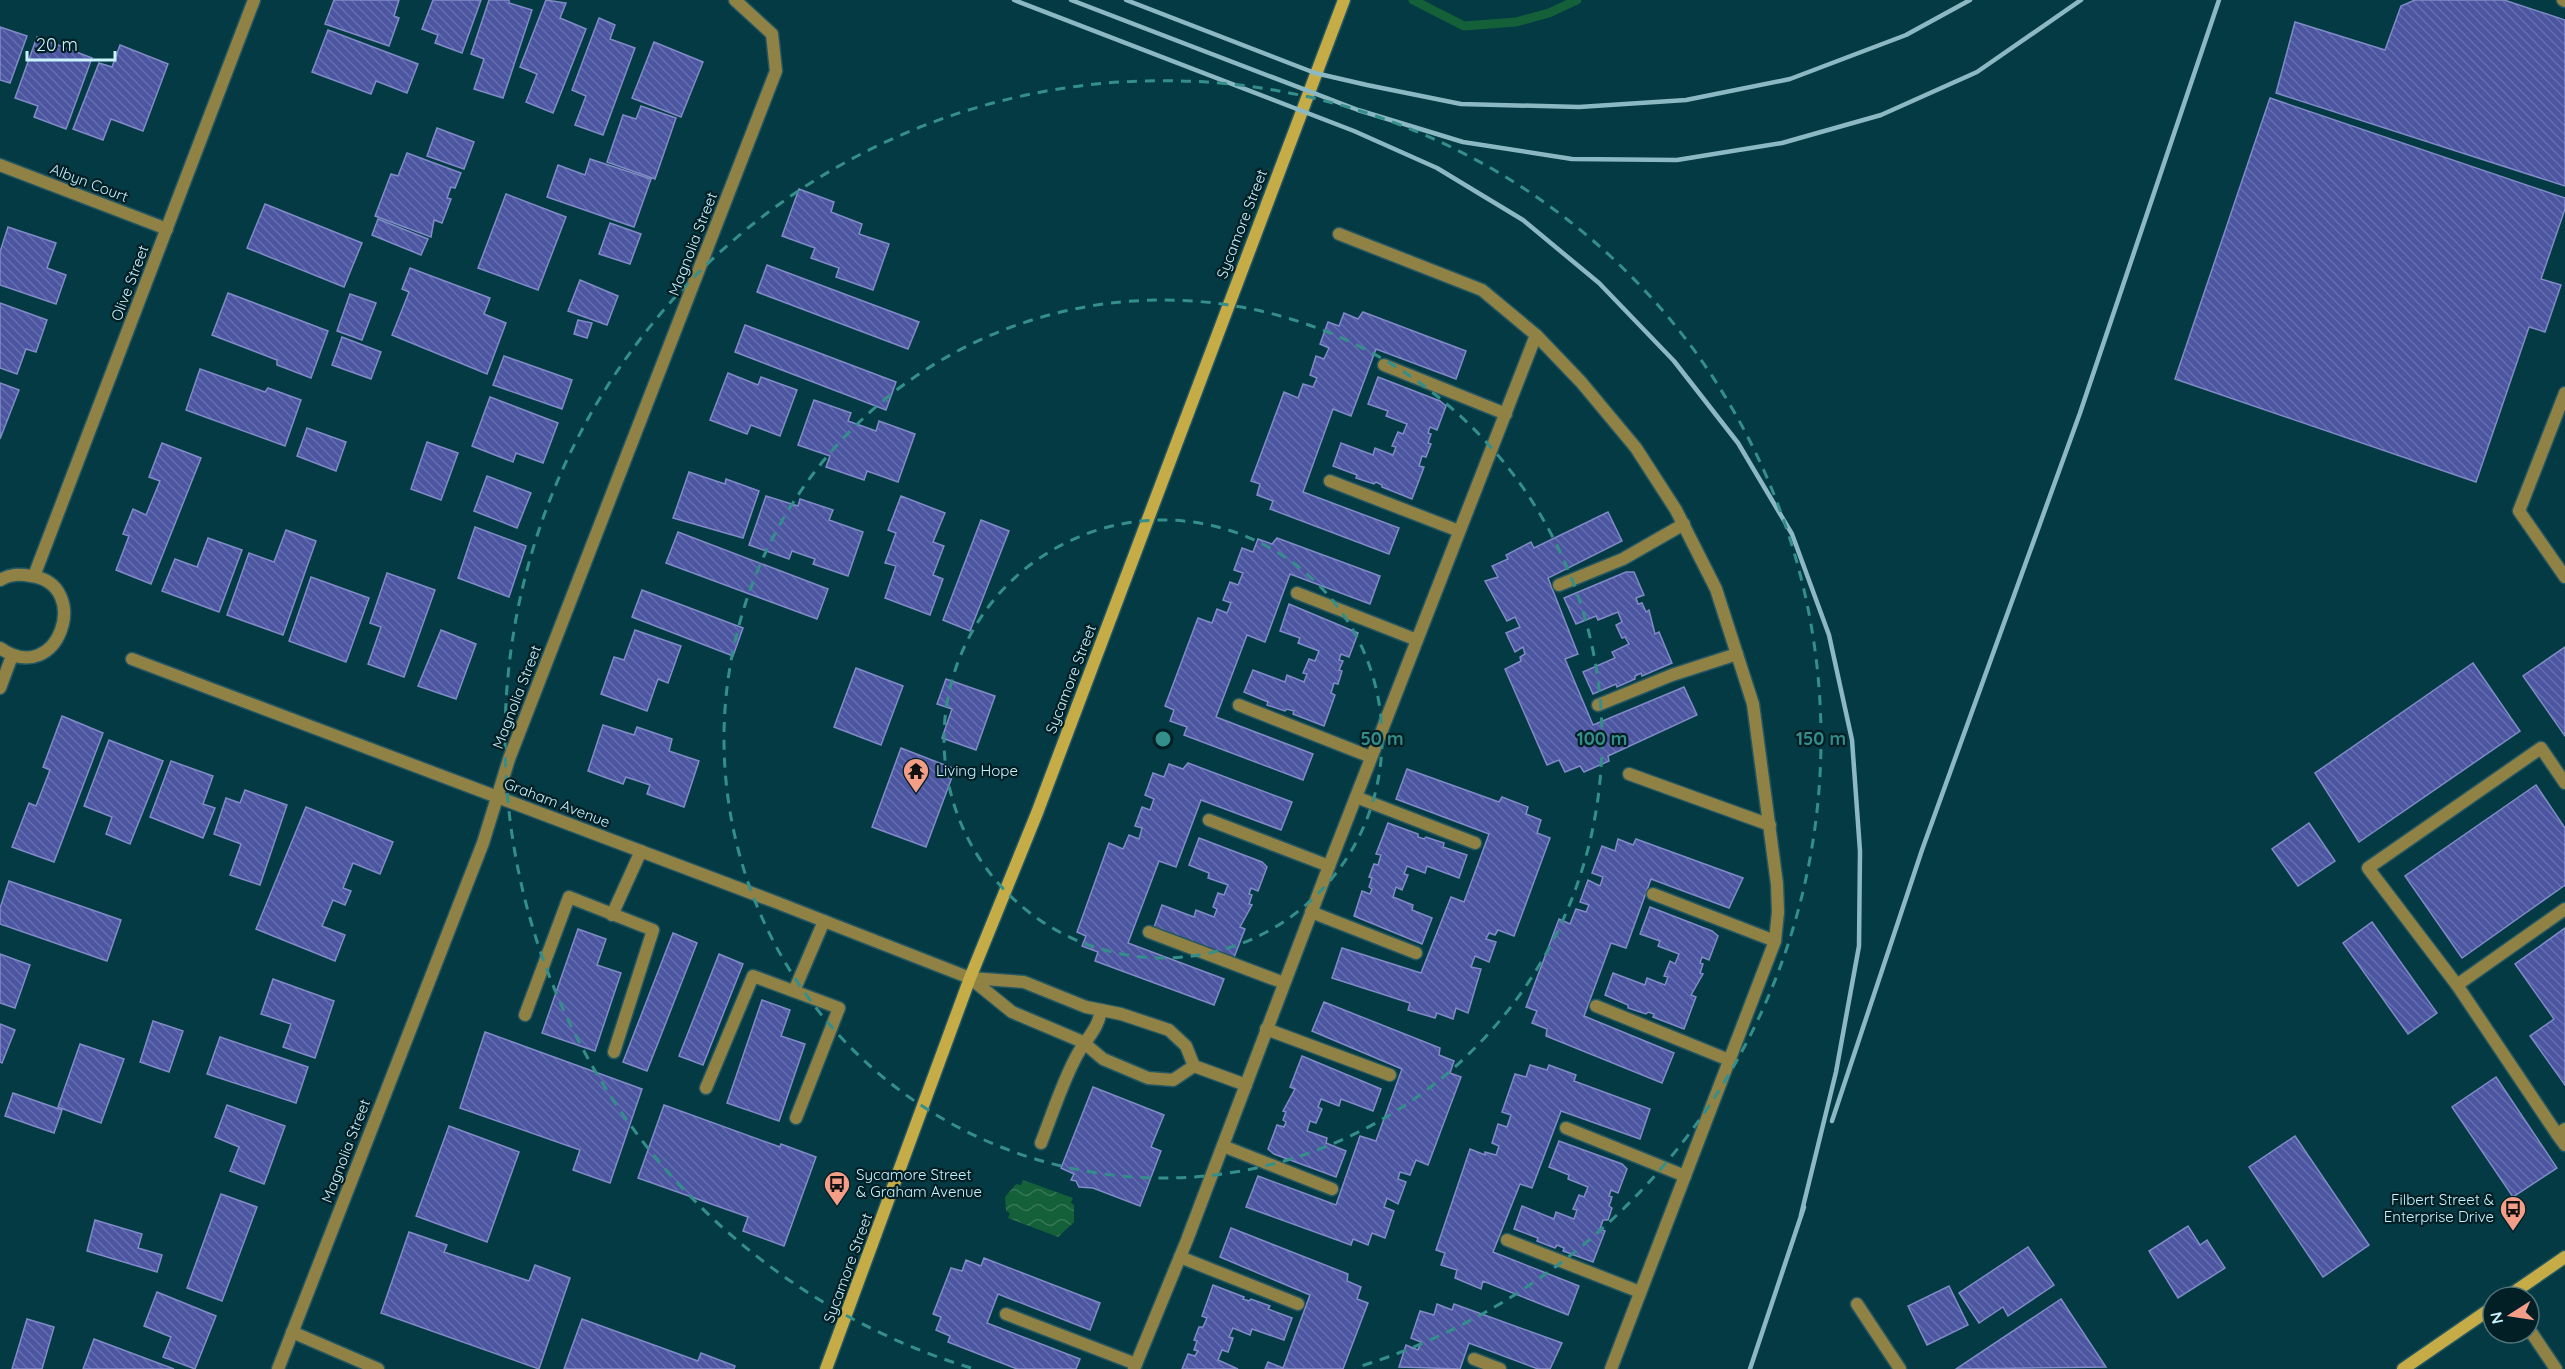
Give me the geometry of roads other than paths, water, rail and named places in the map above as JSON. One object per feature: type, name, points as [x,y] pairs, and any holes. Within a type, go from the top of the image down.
[{"type":"street","name":"Olive Street","points":[[34,576],[254,0]]},
{"type":"street","name":"Magnolia Street","points":[[278,1369],[483,843],[496,796],[776,71],[772,34],[735,0]]},
{"type":"street","name":"Sycamore Street","points":[[826,1369],[970,978],[1041,802],[1344,0]]},
{"type":"street","name":"Albyn Court","points":[[0,165],[167,229]]},
{"type":"street","points":[[1339,234],[1482,290],[1536,335],[1581,382],[1636,448],[1684,524],[1716,589],[1753,704],[1778,902],[1775,941],[1611,1369]]},
{"type":"street","points":[[1006,1314],[1135,1367],[1180,1257],[1311,912],[1536,335]]},
{"type":"street","points":[[1384,365],[1506,414]]},
{"type":"street","points":[[2565,393],[2519,511],[2565,578]]},
{"type":"street","points":[[1330,481],[1459,531]]},
{"type":"street","points":[[1559,585],[1623,559],[1684,524]]},
{"type":"street","points":[[0,580],[15,574],[45,579],[56,589],[63,602],[65,616],[62,631],[54,644],[43,653],[29,658],[12,656],[0,648]]},
{"type":"street","points":[[1297,593],[1417,640]]},
{"type":"street","points":[[1598,705],[1672,675],[1737,654]]},
{"type":"street","points":[[0,688],[12,656]]},
{"type":"street","name":"Graham Avenue","points":[[132,659],[970,978]]},
{"type":"street","points":[[1239,705],[1371,757]]},
{"type":"street","points":[[2565,783],[2541,748],[2368,868],[2457,985],[2561,1131],[2565,1145]]},
{"type":"street","points":[[1629,774],[1770,825]]},
{"type":"street","points":[[1356,797],[1475,843]]},
{"type":"street","points":[[1209,820],[1329,866]]},
{"type":"street","points":[[612,915],[641,851]]},
{"type":"street","points":[[1653,894],[1775,941]]},
{"type":"street","points":[[525,1015],[569,897],[653,930],[614,1052]]},
{"type":"street","points":[[2457,985],[2565,909]]},
{"type":"street","points":[[1311,912],[1416,953]]},
{"type":"street","points":[[794,991],[824,921]]},
{"type":"street","points":[[1149,932],[1284,983]]},
{"type":"street","points":[[706,1088],[753,976],[839,1008],[796,1118]]},
{"type":"street","points":[[970,978],[1024,982],[1101,1010],[1169,1030],[1186,1046],[1194,1066],[1246,1085]]},
{"type":"street","points":[[970,978],[1011,1012],[1083,1042],[1103,1059],[1148,1078],[1173,1080],[1194,1066]]},
{"type":"street","points":[[1596,1006],[1729,1060]]},
{"type":"street","points":[[1041,1143],[1083,1042],[1099,1026],[1101,1010]]},
{"type":"street","points":[[1266,1029],[1390,1075]]},
{"type":"street","points":[[1566,1128],[1685,1176]]},
{"type":"street","points":[[1223,1146],[1332,1189]]},
{"type":"street","points":[[1507,1240],[1640,1292]]},
{"type":"street","points":[[1180,1257],[1298,1304]]},
{"type":"street","points":[[2524,1285],[2565,1257]]},
{"type":"street","points":[[1857,1304],[1900,1369]]},
{"type":"street","points":[[2403,1369],[2481,1315]]},
{"type":"street","points":[[292,1332],[378,1369]]},
{"type":"street","points":[[2540,1345],[2556,1369]]},
{"type":"street","points":[[1474,1359],[1500,1369]]},
{"type":"water","points":[[1023,1180],[1073,1198],[1071,1203],[1074,1205],[1074,1222],[1058,1237],[1008,1218],[1010,1213],[1006,1211],[1005,1197],[1016,1184],[1021,1185]]},
{"type":"waterway","points":[[1413,0],[1464,26],[1516,22],[1549,13],[1577,0]]},
{"type":"railway","points":[[1014,0],[1354,131],[1437,168],[1523,220],[1599,283],[1674,361],[1738,443],[1792,534],[1829,635],[1852,740],[1860,851],[1859,946],[1836,1072],[1801,1215]]},
{"type":"railway","points":[[1071,0],[1358,110],[1463,142],[1572,159],[1677,160],[1782,143],[1881,115],[1977,72],[2081,0]]},
{"type":"railway","points":[[1126,0],[1315,73],[1461,104],[1579,107],[1686,100],[1790,79],[1906,35],[1970,0]]},
{"type":"railway","points":[[1832,1121],[1922,850],[2080,413],[2219,0]]},
{"type":"railway","points":[[1750,1369],[1804,1207]]},
{"type":"place","name":"Living Hope","points":[[916,794]]},
{"type":"place","name":"Sycamore Street & Graham Avenue","points":[[837,1207]]},
{"type":"place","name":"Filbert Street & Enterprise Drive","points":[[2513,1232]]}]
